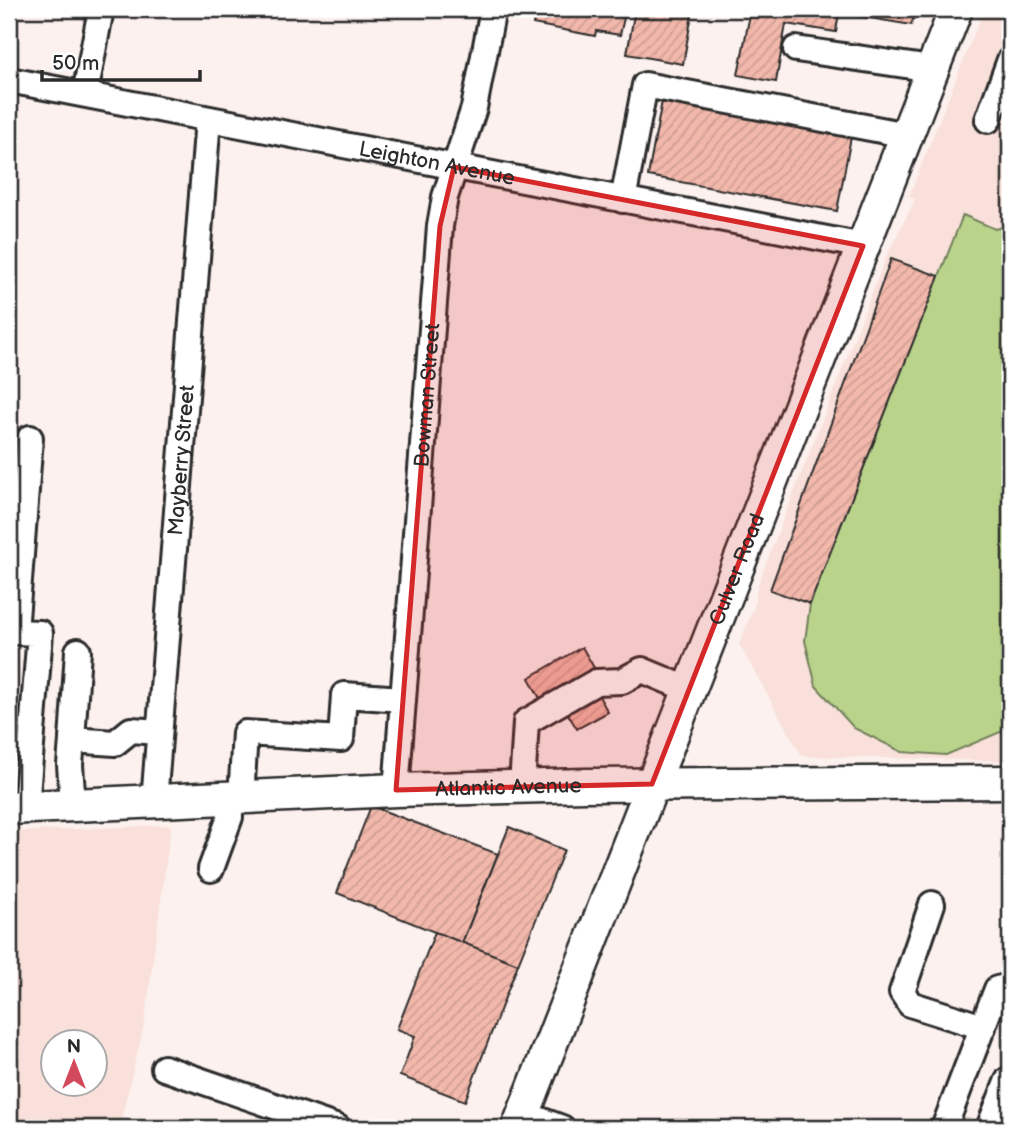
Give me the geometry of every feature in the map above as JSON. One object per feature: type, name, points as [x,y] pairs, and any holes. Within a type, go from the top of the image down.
[{"type":"main road","name":"Culver Road","points":[[521,1121],[956,9]]},
{"type":"main road","name":"Atlantic Avenue","points":[[17,808],[396,790],[652,784],[1010,782]]},
{"type":"street","points":[[85,94],[102,9]]},
{"type":"street","name":"Bowman Street","points":[[396,790],[440,226],[445,197],[474,108],[493,9]]},
{"type":"street","points":[[796,50],[932,69]]},
{"type":"street","points":[[988,120],[1010,60]]},
{"type":"street","name":"Leighton Avenue","points":[[9,80],[863,246]]},
{"type":"street","points":[[623,200],[645,85],[907,135]]},
{"type":"street","name":"Mayberry Street","points":[[154,802],[208,118]]},
{"type":"street","points":[[17,808],[40,634],[15,632],[30,438]]},
{"type":"street","points":[[73,806],[70,765],[78,651]]},
{"type":"street","points":[[522,787],[526,722],[596,682],[622,681],[642,670],[690,690]]},
{"type":"street","points":[[211,869],[235,798],[245,733],[341,739],[344,695],[403,699]]},
{"type":"street","points":[[72,740],[116,743],[131,730],[159,732]]},
{"type":"street","points":[[933,904],[902,992],[910,1004],[983,1027]]},
{"type":"street","points":[[944,1128],[997,989],[1010,986]]},
{"type":"street","points":[[164,1068],[338,1128]]},
{"type":"street","points":[[989,1128],[1010,1080]]},
{"type":"street","points":[[521,1121],[562,1128]]},
{"type":"highlighted area","points":[[454,167],[863,246],[652,784],[396,790],[440,226]]},
{"type":"shaded area","points":[[984,9],[1010,9],[1010,761],[802,756],[739,644],[754,607],[758,584],[886,257],[915,200],[909,196]]},
{"type":"shaded area","points":[[171,825],[145,1021],[119,1128],[9,1128],[9,832]]},
{"type":"green space","points":[[963,215],[995,229],[1010,225],[1010,723],[1003,731],[946,755],[902,752],[854,728],[816,686],[805,641],[810,604]]},
{"type":"building","points":[[536,9],[626,9],[620,35],[596,31],[595,36],[533,24]]},
{"type":"building","points":[[635,9],[693,9],[683,64],[627,54]]},
{"type":"building","points":[[751,9],[917,9],[911,25],[839,13],[836,32],[786,24],[776,82],[738,75]]},
{"type":"building","points":[[662,101],[851,137],[837,211],[648,176]]},
{"type":"building","points":[[891,259],[939,276],[810,604],[770,590]]},
{"type":"building","points":[[582,647],[597,673],[543,704],[529,678]]},
{"type":"building","points":[[596,691],[608,712],[577,729],[565,709]]},
{"type":"building","points":[[371,806],[498,854],[462,943],[337,893]]},
{"type":"building","points":[[509,827],[564,850],[518,964],[462,943]]},
{"type":"building","points":[[435,932],[518,964],[465,1101],[400,1076],[415,1036],[397,1029]]}]
